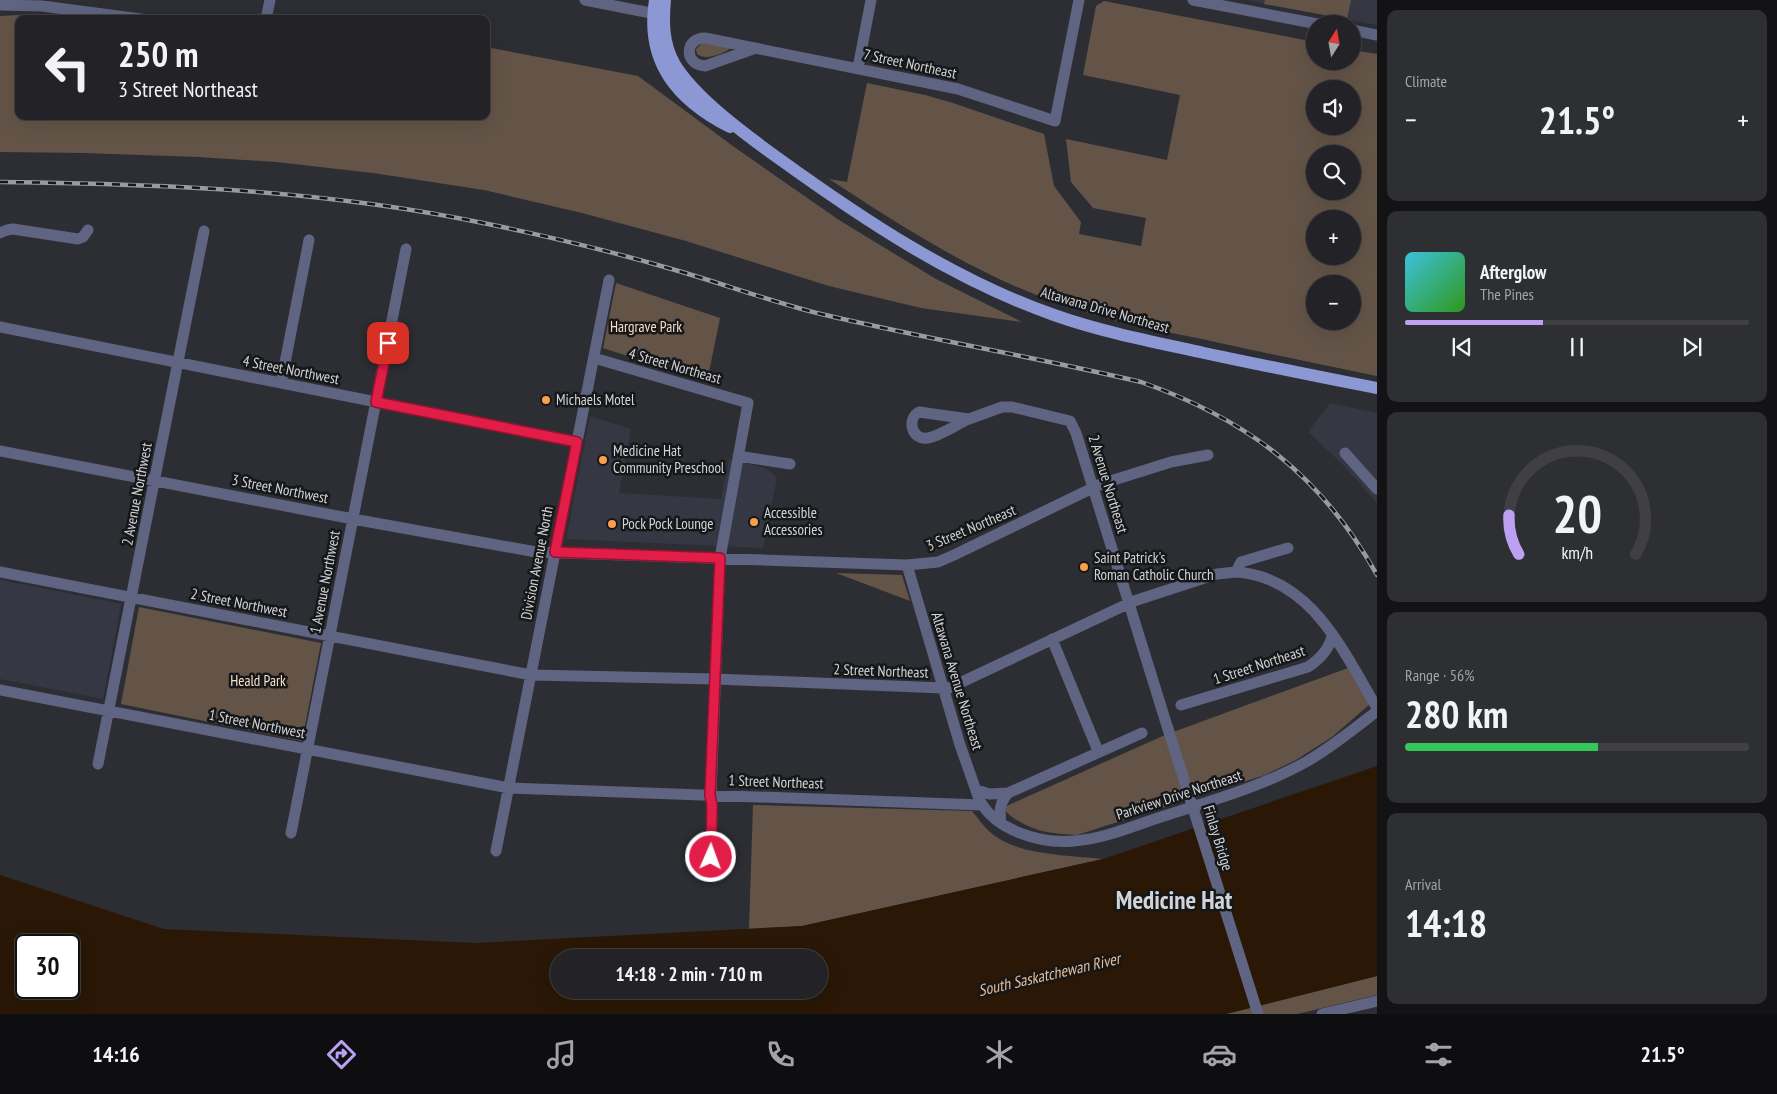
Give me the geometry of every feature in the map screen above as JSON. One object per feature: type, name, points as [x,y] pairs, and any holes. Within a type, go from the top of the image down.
[{"type":"main road","points":[[655,0],[658,14]]},
{"type":"main road","points":[[658,14],[665,0]]},
{"type":"main road","name":"Altawana Drive Northeast","points":[[658,14],[662,65],[675,85],[703,112],[748,136],[817,186],[894,236],[970,279],[1028,305],[1085,325],[1159,343],[1377,388]]},
{"type":"main road","name":"Altawana Drive Northeast","points":[[1318,377],[1377,395]]},
{"type":"street","points":[[267,15],[270,0]]},
{"type":"street","points":[[585,0],[658,14]]},
{"type":"street","points":[[858,68],[871,0]]},
{"type":"street","name":"7 Street Northeast","points":[[756,48],[705,66],[696,64],[689,54],[693,42],[700,38],[756,48],[958,89],[1055,121],[1079,0]]},
{"type":"street","points":[[1193,0],[1306,22]]},
{"type":"street","points":[[0,5],[42,6],[111,15]]},
{"type":"street","points":[[1361,32],[1377,35]]},
{"type":"street","points":[[0,233],[12,229],[78,239],[88,230]]},
{"type":"street","name":"2 Avenue Northwest","points":[[98,764],[204,231]]},
{"type":"street","points":[[280,383],[309,240]]},
{"type":"street","name":"1 Avenue Northwest","points":[[291,833],[406,249]]},
{"type":"street","name":"Division Avenue North","points":[[496,851],[609,280]]},
{"type":"street","name":"4 Street Northwest","points":[[0,327],[577,442]]},
{"type":"street","name":"4 Street Northeast","points":[[594,358],[748,403],[738,456]]},
{"type":"street","name":"2 Avenue Northeast","points":[[969,419],[1002,407],[1012,407],[1070,421],[1076,433],[1168,729]]},
{"type":"street","name":"3 Street Northwest","points":[[0,451],[353,519],[520,549],[555,552]]},
{"type":"street","points":[[1345,453],[1377,489]]},
{"type":"street","name":"3 Street Northeast","points":[[555,552],[907,565],[925,564],[946,558],[1101,484],[1170,462],[1208,455]]},
{"type":"street","points":[[711,857],[712,805],[710,795],[720,558],[738,456],[790,464]]},
{"type":"street","name":"2 Street Northeast","points":[[531,675],[715,679],[949,688],[1128,603],[1217,574],[1236,572],[1241,562],[1288,548]]},
{"type":"street","name":"Altawana Avenue Northeast","points":[[907,565],[960,745],[982,804]]},
{"type":"street","name":"2 Street Northwest","points":[[0,572],[531,675]]},
{"type":"street","points":[[1236,572],[1266,577],[1286,588],[1324,622],[1342,648],[1377,710]]},
{"type":"street","name":"1 Street Northeast","points":[[1181,705],[1308,667],[1321,657],[1332,636]]},
{"type":"street","points":[[1052,639],[1098,751]]},
{"type":"street","name":"1 Street Northwest","points":[[0,690],[509,788]]},
{"type":"street","name":"Parkview Drive Northeast","points":[[982,804],[1001,822],[1017,832],[1041,840],[1074,841],[1104,835],[1240,791],[1272,778],[1306,762],[1335,744],[1377,710]]},
{"type":"street","name":"Finlay Bridge","points":[[1168,729],[1258,1014]]},
{"type":"street","points":[[976,790],[994,794],[1008,793],[1142,732]]},
{"type":"street","name":"1 Street Northeast","points":[[509,788],[982,804]]},
{"type":"street","points":[[1001,822],[999,808],[1002,800],[1008,793]]},
{"type":"street","points":[[1322,1014],[1377,1001]]},
{"type":"shaded area","points":[[1246,0],[1377,0],[1377,25],[1361,22],[1361,15],[1322,15]]},
{"type":"shaded area","points":[[1330,403],[1377,413],[1377,503],[1342,464],[1308,432]]},
{"type":"shaded area","points":[[590,416],[631,429],[619,493],[721,499],[729,459],[765,468],[771,472],[777,477],[763,548],[566,539]]},
{"type":"shaded area","points":[[0,580],[121,604],[103,699],[0,679]]},
{"type":"green space","points":[[1265,0],[1351,0],[1348,15],[1325,15],[1264,4]]},
{"type":"green space","points":[[1104,1],[1306,40],[1306,70],[1361,70],[1361,51],[1377,54],[1377,376],[1138,326],[1054,302],[980,270],[954,256],[904,227],[829,179],[847,182],[867,83],[925,95],[1044,134],[1054,186],[1081,222],[1079,234],[1141,246],[1146,218],[1093,208],[1071,182],[1066,139],[1167,160],[1180,95],[1083,75],[1096,6]]},
{"type":"green space","points":[[15,15],[15,120],[490,120],[490,48],[638,76],[737,149],[839,220],[936,279],[1022,322],[921,308],[829,286],[686,241],[582,213],[484,190],[373,173],[276,162],[198,157],[0,152],[0,16]]},
{"type":"green space","points":[[702,43],[731,48],[719,54],[705,57],[697,54],[696,49]]},
{"type":"green space","name":"Hargrave Park","points":[[616,283],[720,318],[707,382],[603,348]]},
{"type":"green space","points":[[836,573],[902,575],[910,601]]},
{"type":"green space","name":"Heald Park","points":[[139,607],[321,643],[302,741],[121,704]]},
{"type":"green space","points":[[1348,668],[1370,704],[1332,737],[1296,760],[1265,775],[1077,835],[1046,832],[1027,826],[1002,808],[1165,735]]},
{"type":"green space","points":[[753,805],[972,811],[990,832],[1014,846],[1044,853],[1103,859],[802,926],[749,929]]},
{"type":"green space","points":[[1377,976],[1377,995],[1297,1014],[1226,1014]]},
{"type":"water","name":"South Saskatchewan River","points":[[1377,766],[1377,976],[1226,1014],[0,1014],[0,875],[164,929],[474,943],[802,926],[1103,859]]},
{"type":"railway","points":[[0,182],[184,187],[245,191],[367,203],[428,213],[512,229],[606,251],[821,314],[1141,382],[1215,414],[1248,433],[1278,455],[1306,480],[1332,508],[1377,575]]},
{"type":"place","name":"Michaels Motel","points":[[546,400]]},
{"type":"place","name":"Medicine Hat Community Preschool","points":[[603,460]]},
{"type":"place","name":"Accessible Accessories","points":[[754,522]]},
{"type":"place","name":"Pock Pock Lounge","points":[[612,524]]},
{"type":"place","name":"Saint Patrick's Roman Catholic Church","points":[[1084,567]]},
{"type":"district","name":"Medicine Hat","points":[[1174,900]]},
{"type":"route","points":[[388,343],[376,402],[577,442],[555,552],[720,558],[710,795],[712,805],[711,857]]}]
